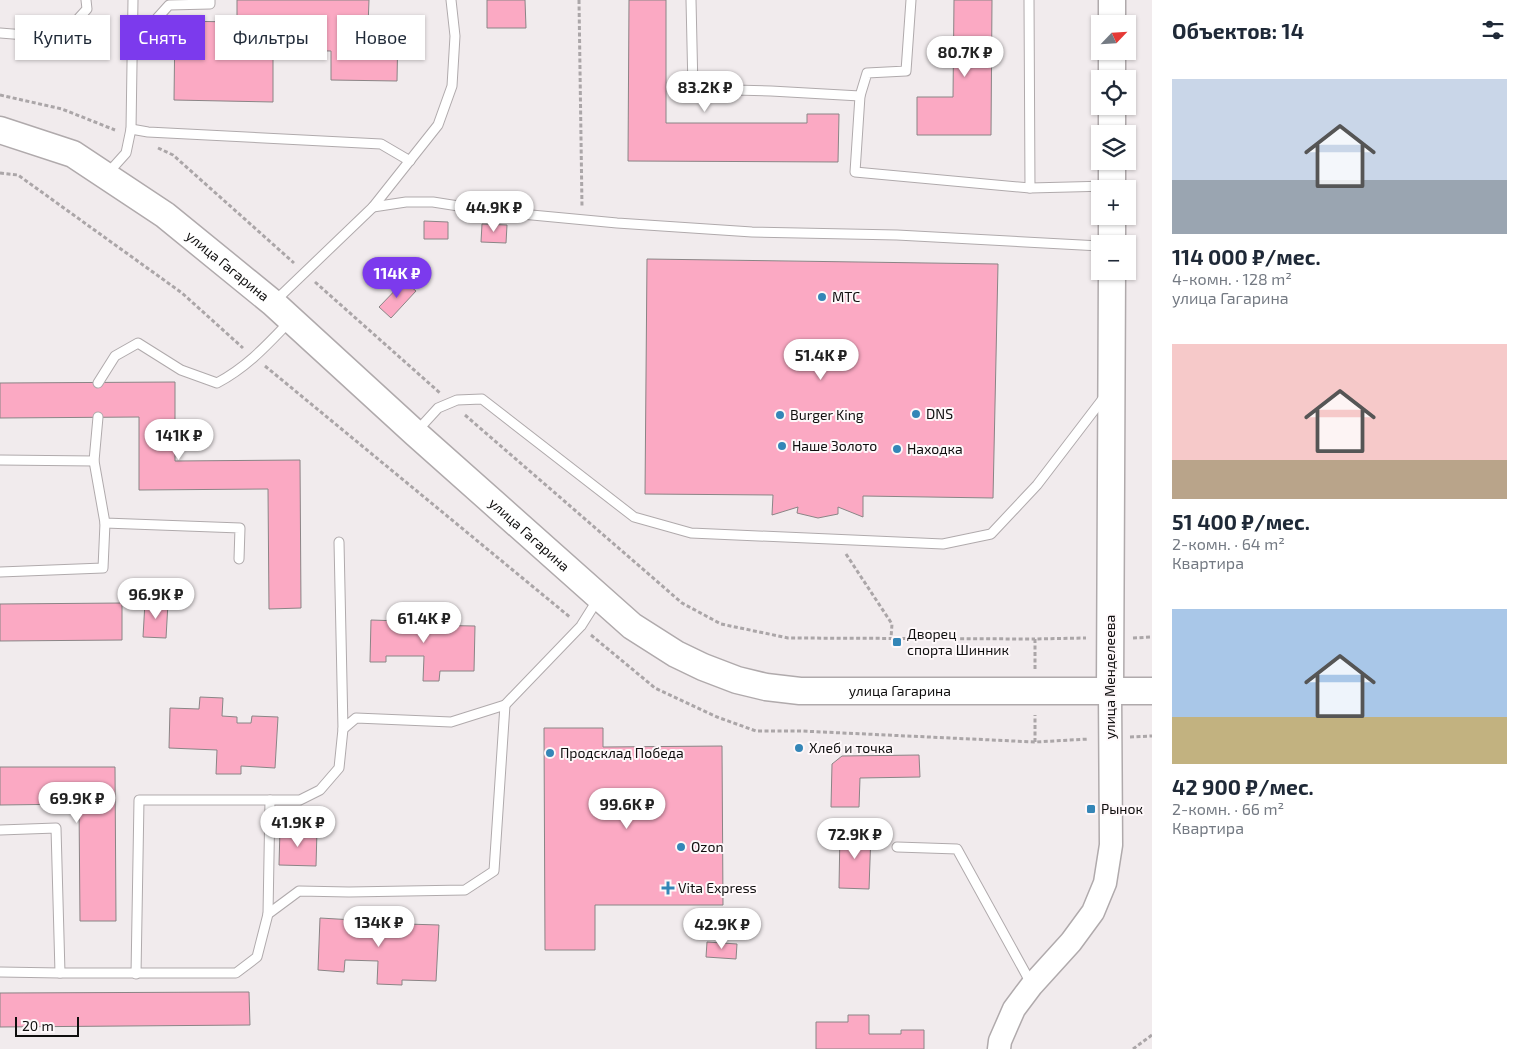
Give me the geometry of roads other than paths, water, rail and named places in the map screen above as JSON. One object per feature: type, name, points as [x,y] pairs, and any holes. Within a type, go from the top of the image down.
[{"type":"main road","points":[[1112,0],[1112,15]]},
{"type":"main road","name":"улица Гагарина","points":[[0,130],[73,154],[165,215],[282,312],[632,626],[676,654],[737,680],[766,687],[800,691],[1152,691]]},
{"type":"main road","name":"улица Менделеева","points":[[1110,692],[1112,280]]},
{"type":"street","name":"улица Менделеева","points":[[999,1049],[1000,1042],[1014,1009],[1071,942],[1093,912],[1105,883],[1111,845],[1110,692]]},
{"type":"lane","points":[[0,33],[38,36],[68,30],[86,9],[86,0]]},
{"type":"lane","points":[[133,0],[133,15]]},
{"type":"lane","points":[[160,15],[169,5],[210,4],[210,0]]},
{"type":"lane","points":[[98,383],[115,356],[138,343],[181,370],[217,383],[235,374],[255,358],[282,312],[373,207],[438,125],[452,86],[454,36],[451,0]]},
{"type":"lane","points":[[691,0],[693,89],[860,96]]},
{"type":"lane","points":[[910,0],[906,71],[867,73],[860,96],[855,172],[1030,188],[1112,179]]},
{"type":"lane","points":[[1029,0],[1030,188]]},
{"type":"lane","points":[[106,175],[126,153],[131,129],[132,60]]},
{"type":"lane","points":[[131,129],[148,132],[380,144],[410,161]]},
{"type":"lane","points":[[373,207],[406,202],[433,202],[490,211],[582,220],[752,232],[897,235],[1091,246]]},
{"type":"lane","points":[[415,433],[438,408],[456,400],[482,399],[634,517],[690,533],[943,544],[991,534],[1037,485],[1112,388]]},
{"type":"lane","points":[[0,572],[103,568],[105,523],[94,460],[98,417]]},
{"type":"lane","points":[[0,460],[94,460]]},
{"type":"lane","points":[[105,523],[240,528],[239,559]]},
{"type":"lane","points":[[136,974],[139,800],[300,800],[320,790],[339,768],[343,729],[339,542]]},
{"type":"lane","points":[[343,729],[356,718],[451,722],[505,705],[581,626],[600,596]]},
{"type":"lane","points":[[268,914],[299,891],[465,890],[494,871],[505,705]]},
{"type":"lane","points":[[0,972],[236,973],[257,957],[268,914],[270,800]]},
{"type":"lane","points":[[0,830],[56,828],[60,973]]},
{"type":"lane","points":[[897,847],[957,849],[1032,986]]},
{"type":"place","name":"МТС","points":[[822,297]]},
{"type":"place","name":"DNS","points":[[916,414]]},
{"type":"place","name":"Burger King","points":[[780,415]]},
{"type":"place","name":"Наше Золото","points":[[782,446]]},
{"type":"place","name":"Находка","points":[[897,449]]},
{"type":"place","name":"Дворец спорта Шинник","points":[[897,642]]},
{"type":"place","name":"Хлеб и точка","points":[[799,748]]},
{"type":"place","name":"Продсклад Победа","points":[[550,753]]},
{"type":"place","name":"Рынок","points":[[1091,809]]},
{"type":"place","name":"Ozon","points":[[681,847]]},
{"type":"place","name":"Vita Express","points":[[668,888]]}]
